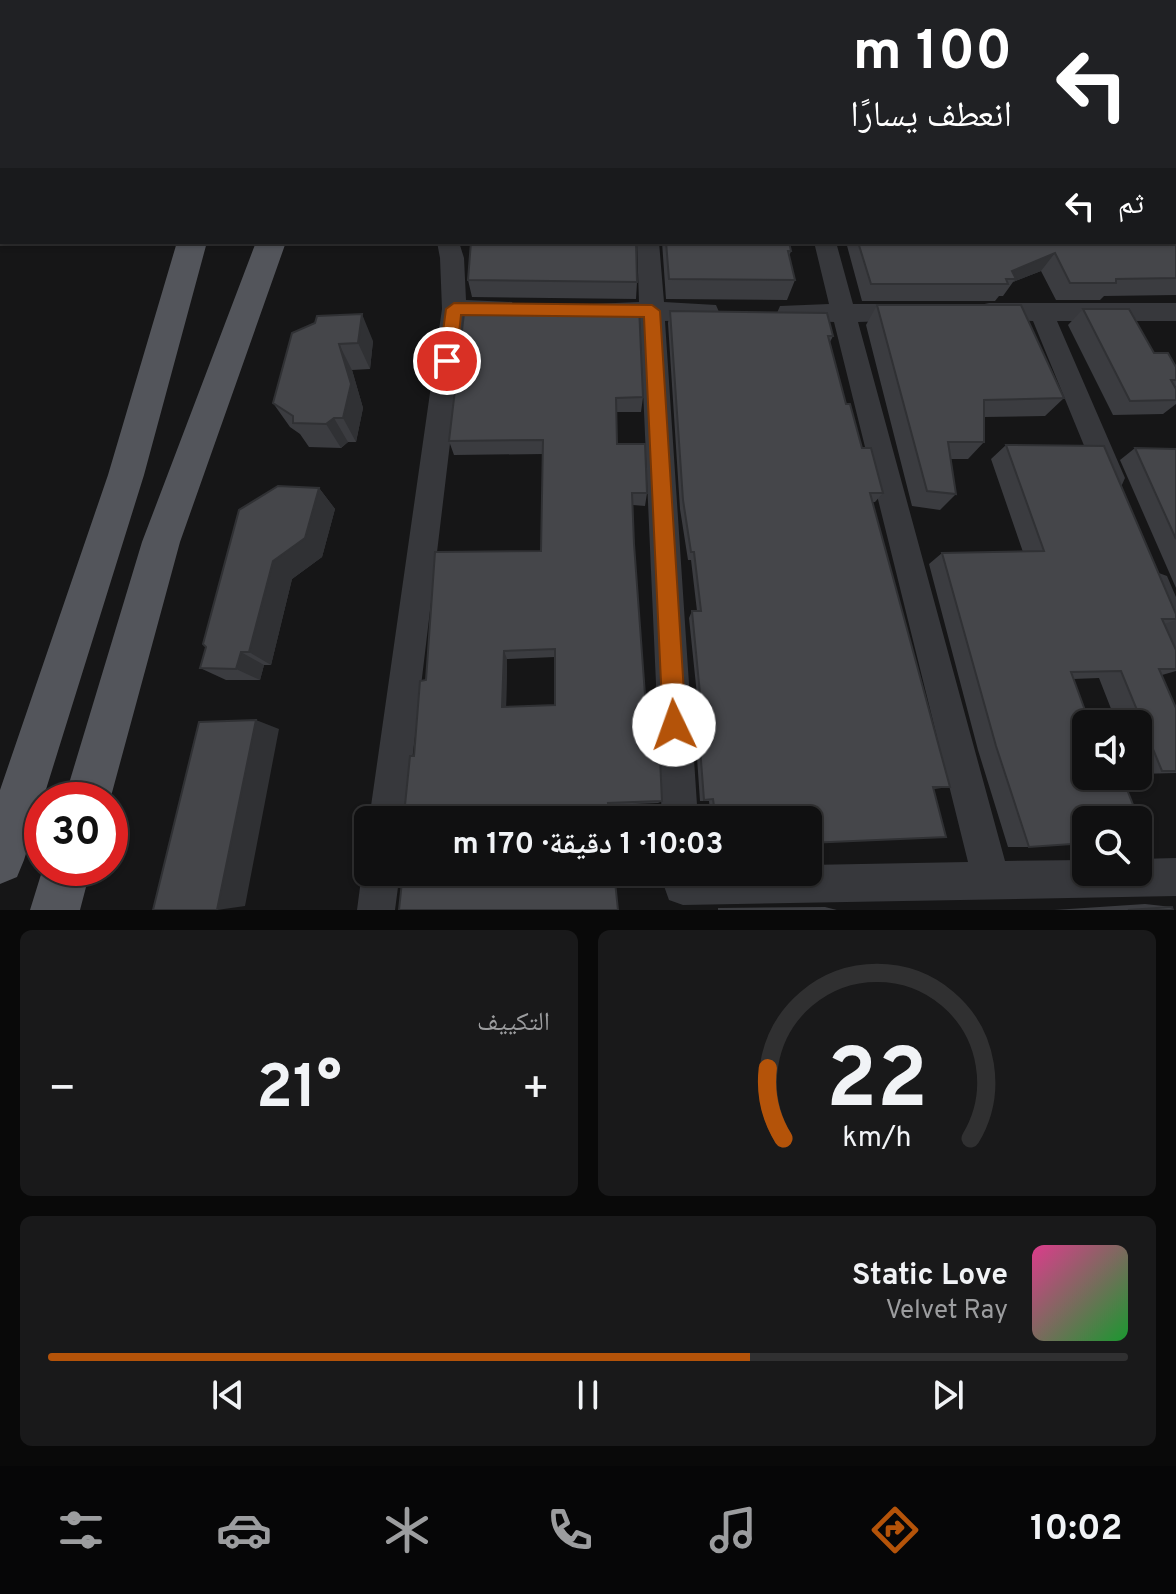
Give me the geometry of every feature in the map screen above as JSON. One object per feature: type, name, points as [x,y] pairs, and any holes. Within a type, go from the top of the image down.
[{"type":"main road","points":[[0,860],[152,395],[191,244]]},
{"type":"main road","points":[[92,782],[161,542],[207,408],[270,244]]},
{"type":"main road","points":[[55,910],[62,886]]},
{"type":"street","points":[[389,806],[454,309],[448,244]]},
{"type":"street","points":[[648,244],[679,806]]},
{"type":"street","points":[[826,244],[991,879]]},
{"type":"street","points":[[454,309],[530,310]]},
{"type":"street","points":[[576,310],[732,312]]},
{"type":"street","points":[[1041,312],[1121,502]]},
{"type":"street","points":[[965,313],[1176,312]]},
{"type":"street","points":[[764,313],[934,313]]},
{"type":"street","points":[[1145,561],[1176,634]]},
{"type":"street","points":[[683,889],[991,879],[1176,877]]},
{"type":"street","points":[[376,910],[379,886]]},
{"type":"building","points":[[471,244],[636,244],[637,282],[468,280]]},
{"type":"building","points":[[666,244],[789,244],[791,251],[788,251],[795,280],[669,279]]},
{"type":"building","points":[[859,244],[1176,244],[1176,278],[1070,283],[1055,253],[1012,271],[1016,279],[1006,279],[1008,284],[871,284]]},
{"type":"building","points":[[465,305],[639,306],[643,397],[616,398],[617,444],[645,444],[647,493],[632,493],[634,544],[645,695],[657,694],[662,801],[608,803],[608,806],[405,806],[410,756],[414,756],[420,681],[426,680],[435,552],[541,551],[543,440],[449,441]],"holes":[[[555,649],[555,705],[502,707],[504,651]]]},
{"type":"building","points":[[877,305],[1021,305],[1064,398],[984,400],[984,442],[948,442],[956,494],[927,491]]},
{"type":"building","points":[[1083,309],[1129,309],[1154,353],[1168,353],[1176,367],[1176,380],[1171,380],[1176,389],[1176,400],[1130,401]]},
{"type":"building","points":[[670,311],[827,313],[833,336],[828,336],[846,404],[850,404],[862,448],[871,448],[883,493],[870,493],[950,787],[933,787],[946,837],[822,842],[822,806],[714,806],[713,799],[704,800],[696,695],[700,694],[692,611],[701,611],[694,552],[691,552],[683,500]]},
{"type":"building","points":[[362,314],[358,343],[339,344],[351,384],[343,418],[334,418],[326,424],[293,423],[293,416],[273,403],[292,333],[315,323],[317,316]]},
{"type":"building","points":[[1006,445],[1104,446],[1176,614],[1176,619],[1162,619],[1176,650],[1176,669],[1159,669],[1176,708],[1176,771],[1162,771],[1152,747],[1152,710],[1137,710],[1121,671],[1071,672],[1085,710],[1072,710],[1072,790],[1127,790],[1134,806],[1072,806],[1072,844],[1029,847],[996,746],[942,553],[1044,551]]},
{"type":"building","points":[[1135,448],[1176,449],[1176,539]]},
{"type":"building","points":[[278,486],[319,488],[305,538],[273,561],[249,652],[241,652],[236,669],[200,668],[206,647],[203,644],[239,510]]},
{"type":"building","points":[[256,720],[217,910],[153,910],[199,722]]},
{"type":"building","points":[[402,886],[615,886],[618,910],[399,910]]},
{"type":"building","points":[[1172,907],[1173,910],[1128,910]]},
{"type":"route","points":[[447,361],[454,309],[652,311],[674,725]]}]
